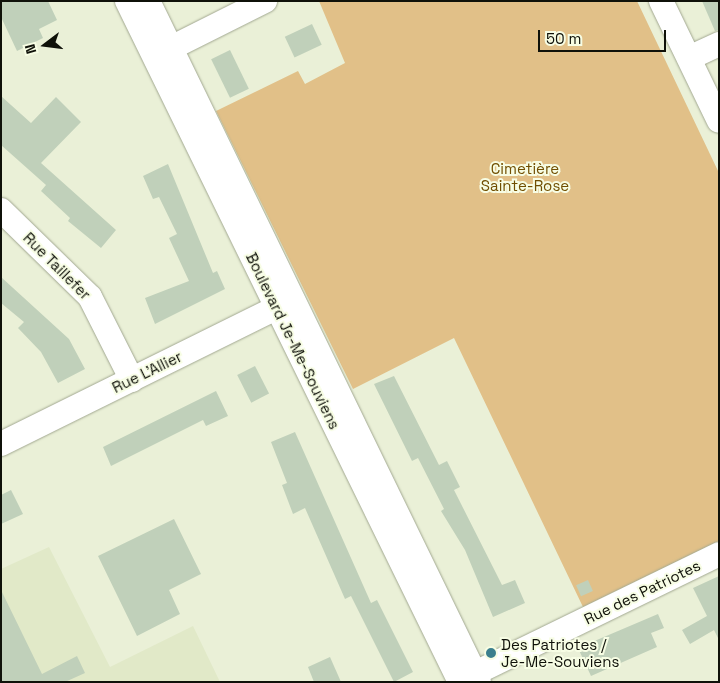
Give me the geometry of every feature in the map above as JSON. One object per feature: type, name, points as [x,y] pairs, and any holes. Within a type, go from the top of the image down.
[{"type":"street","name":"Boulevard Je-Me-Souviens","points":[[127,1],[163,52],[466,680]]},
{"type":"street","name":"Boulevard Je-Me-Souviens","points":[[148,1],[163,52]]},
{"type":"street","points":[[163,52],[265,1]]},
{"type":"street","points":[[661,1],[719,121]]},
{"type":"street","points":[[689,58],[719,44]]},
{"type":"street","name":"Rue Taillefer","points":[[1,210],[90,296],[132,380]]},
{"type":"street","name":"Rue L'Allier","points":[[1,444],[285,303]]},
{"type":"street","name":"Rue des Patriotes","points":[[466,680],[719,554]]},
{"type":"shaded area","points":[[49,547],[110,667],[193,626],[220,682],[1,682],[1,569]]},
{"type":"green space","name":"Cimetière Sainte-Rose","points":[[319,1],[637,1],[719,173],[719,541],[583,607],[454,338],[353,389],[216,111],[298,71],[305,84],[345,63]]},
{"type":"building","points":[[1,1],[48,1],[57,20],[39,29],[43,38],[17,51],[1,17]]},
{"type":"building","points":[[702,1],[719,1],[719,30],[715,31]]},
{"type":"building","points":[[312,24],[322,45],[295,58],[285,37]]},
{"type":"building","points":[[230,50],[249,89],[230,98],[211,59]]},
{"type":"building","points":[[1,96],[31,123],[56,97],[81,122],[41,163],[116,230],[101,248],[68,221],[70,218],[41,191],[46,185],[1,145]]},
{"type":"building","points":[[168,164],[213,273],[217,271],[225,289],[155,324],[145,298],[189,281],[169,238],[177,234],[159,197],[153,199],[143,176]]},
{"type":"building","points":[[1,277],[69,339],[85,369],[58,383],[41,352],[18,328],[24,322],[1,303]]},
{"type":"building","points":[[255,366],[269,394],[251,403],[237,375]]},
{"type":"building","points":[[394,376],[439,465],[447,461],[460,487],[454,490],[502,585],[515,580],[525,603],[493,617],[465,550],[441,511],[444,509],[418,458],[412,461],[374,384]]},
{"type":"building","points":[[216,391],[228,416],[206,426],[203,420],[111,466],[103,447]]},
{"type":"building","points":[[295,432],[371,603],[377,600],[413,672],[394,682],[351,596],[345,599],[305,508],[293,514],[282,485],[287,483],[271,442]]},
{"type":"building","points":[[11,490],[23,514],[1,524],[1,495]]},
{"type":"building","points":[[174,519],[201,574],[169,590],[180,614],[137,636],[98,556]]},
{"type":"building","points":[[719,576],[719,640],[714,630],[690,644],[682,630],[707,616],[693,588]]},
{"type":"building","points":[[588,580],[593,591],[581,596],[576,585]]},
{"type":"building","points":[[1,590],[42,674],[77,656],[85,673],[65,682],[1,682]]},
{"type":"building","points":[[658,614],[664,628],[651,633],[657,647],[591,676],[578,648]]},
{"type":"building","points":[[330,657],[341,682],[314,682],[308,667]]},
{"type":"place","name":"Des Patriotes / Je-Me-Souviens","points":[[491,653]]}]
